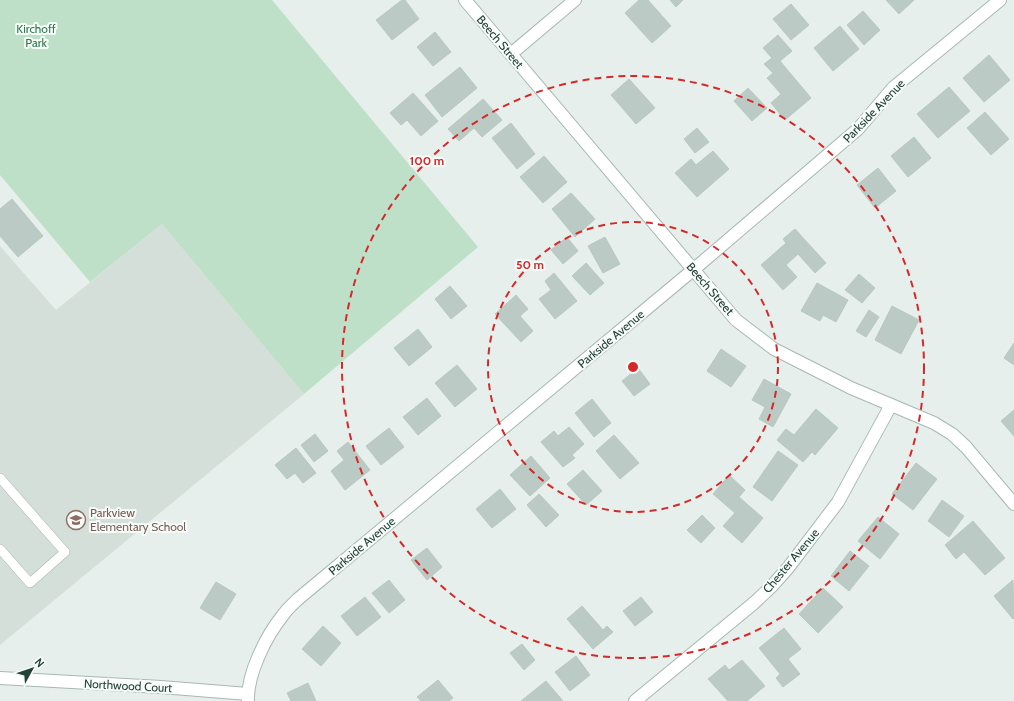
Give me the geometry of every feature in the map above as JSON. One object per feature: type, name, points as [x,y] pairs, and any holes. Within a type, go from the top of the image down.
[{"type":"street","name":"Beech Street","points":[[465,0],[736,320],[774,349],[851,388],[934,423],[952,434],[966,447],[1014,504]]},
{"type":"street","points":[[511,54],[575,0]]},
{"type":"street","name":"Parkside Avenue","points":[[248,697],[252,675],[260,653],[270,634],[283,615],[298,599],[694,270],[858,129],[893,88],[1000,0]]},
{"type":"street","name":"Chester Avenue","points":[[635,701],[754,603],[788,568],[838,502],[891,405]]},
{"type":"street","name":"Northwood Court","points":[[0,678],[162,687],[248,697]]},
{"type":"lane","points":[[0,478],[65,552],[30,583],[0,549]]},
{"type":"shaded area","name":"Parkview Elementary School","points":[[162,224],[304,394],[0,645],[0,246],[56,310]]},
{"type":"green space","name":"Kirchoff Park","points":[[0,0],[272,0],[478,247],[304,394],[162,224],[90,282],[0,175]]},
{"type":"building","points":[[402,0],[405,0],[419,19],[392,40],[376,20]]},
{"type":"building","points":[[639,0],[648,0],[671,26],[652,43],[625,13]]},
{"type":"building","points":[[670,0],[683,0],[676,7]]},
{"type":"building","points":[[886,0],[914,0],[899,14]]},
{"type":"building","points":[[791,4],[809,25],[791,40],[773,19]]},
{"type":"building","points":[[863,11],[880,30],[864,45],[847,25]]},
{"type":"building","points":[[840,26],[859,49],[833,71],[814,48]]},
{"type":"building","points":[[435,32],[451,52],[433,66],[417,47]]},
{"type":"building","points":[[778,35],[792,51],[780,61],[811,98],[785,120],[771,103],[781,94],[767,78],[773,73],[764,64],[772,58],[763,48]]},
{"type":"building","points":[[989,55],[1010,80],[984,102],[963,78]]},
{"type":"building","points":[[460,67],[477,88],[442,117],[425,95]]},
{"type":"building","points":[[629,79],[655,108],[636,124],[611,95]]},
{"type":"building","points":[[949,87],[970,111],[938,138],[917,114]]},
{"type":"building","points":[[748,88],[767,108],[752,121],[734,101]]},
{"type":"building","points":[[413,93],[438,121],[421,136],[407,120],[401,125],[390,113]]},
{"type":"building","points":[[483,99],[502,120],[482,137],[474,128],[459,141],[448,129]]},
{"type":"building","points":[[985,112],[1009,139],[991,155],[967,128]]},
{"type":"building","points":[[511,123],[535,154],[517,169],[492,138]]},
{"type":"building","points":[[697,128],[709,142],[695,153],[684,139]]},
{"type":"building","points":[[914,137],[931,158],[908,177],[891,156]]},
{"type":"building","points":[[713,151],[729,169],[697,197],[675,173],[691,159],[696,165]]},
{"type":"building","points":[[544,156],[567,182],[543,203],[520,177]]},
{"type":"building","points":[[878,168],[896,191],[875,208],[857,185]]},
{"type":"building","points":[[571,193],[595,219],[575,237],[552,209]]},
{"type":"building","points":[[12,199],[43,236],[18,257],[0,236],[0,209]]},
{"type":"building","points":[[795,229],[826,263],[815,273],[798,254],[786,265],[797,277],[783,290],[761,265],[786,243],[783,239]]},
{"type":"building","points":[[567,237],[578,251],[563,264],[551,250]]},
{"type":"building","points":[[605,237],[620,264],[603,273],[588,246]]},
{"type":"building","points":[[586,263],[604,283],[590,295],[572,276]]},
{"type":"building","points":[[554,273],[577,301],[555,319],[539,299],[551,290],[545,281]]},
{"type":"building","points":[[859,274],[875,288],[862,303],[845,290]]},
{"type":"building","points":[[817,283],[848,300],[836,322],[823,315],[820,321],[801,311]]},
{"type":"building","points":[[450,286],[467,306],[451,319],[435,299]]},
{"type":"building","points":[[516,295],[528,309],[520,316],[533,331],[521,342],[495,314]]},
{"type":"building","points":[[892,306],[919,320],[901,354],[875,340]]},
{"type":"building","points":[[869,310],[879,317],[866,337],[856,331]]},
{"type":"building","points":[[418,329],[432,347],[409,366],[394,348]]},
{"type":"building","points":[[1014,343],[1014,365],[1004,358]]},
{"type":"building","points":[[721,349],[746,366],[731,387],[707,371]]},
{"type":"building","points":[[457,365],[477,389],[455,407],[435,383]]},
{"type":"building","points":[[638,368],[650,384],[634,396],[622,381]]},
{"type":"building","points":[[764,379],[791,394],[773,427],[759,419],[765,407],[752,400]]},
{"type":"building","points":[[427,398],[441,416],[418,435],[403,417]]},
{"type":"building","points":[[592,399],[611,423],[594,437],[575,413]]},
{"type":"building","points":[[816,409],[838,428],[815,455],[812,452],[803,462],[777,440],[786,429],[794,435]]},
{"type":"building","points":[[1014,410],[1014,436],[1001,421]]},
{"type":"building","points":[[569,427],[584,444],[572,455],[575,458],[563,467],[541,442],[554,431],[558,436]]},
{"type":"building","points":[[389,428],[404,447],[381,465],[366,446]]},
{"type":"building","points":[[315,434],[328,451],[314,462],[301,445]]},
{"type":"building","points":[[614,435],[639,463],[620,479],[596,451]]},
{"type":"building","points":[[348,442],[370,470],[345,490],[331,471],[344,460],[337,451]]},
{"type":"building","points":[[296,448],[316,473],[303,483],[295,473],[287,479],[275,465]]},
{"type":"building","points":[[778,451],[798,465],[772,501],[753,487]]},
{"type":"building","points":[[531,456],[550,478],[530,496],[510,475]]},
{"type":"building","points":[[916,463],[937,479],[913,510],[892,494]]},
{"type":"building","points":[[583,470],[602,491],[586,505],[567,484]]},
{"type":"building","points":[[729,475],[745,490],[739,497],[763,518],[742,543],[723,526],[735,513],[713,494]]},
{"type":"building","points":[[500,489],[516,509],[492,528],[476,509]]},
{"type":"building","points":[[539,494],[559,515],[546,527],[527,505]]},
{"type":"building","points":[[942,500],[964,516],[949,537],[928,521]]},
{"type":"building","points":[[702,515],[715,528],[701,543],[687,530]]},
{"type":"building","points":[[878,517],[899,534],[880,559],[858,541]]},
{"type":"building","points":[[973,521],[1005,558],[985,575],[964,552],[956,559],[945,545]]},
{"type":"building","points":[[427,548],[442,567],[427,580],[411,560]]},
{"type":"building","points":[[850,551],[869,566],[849,591],[831,576]]},
{"type":"building","points":[[389,580],[405,600],[389,613],[372,593]]},
{"type":"building","points":[[1013,580],[1014,618],[1013,619],[994,596]]},
{"type":"building","points":[[216,582],[236,594],[220,620],[200,608]]},
{"type":"building","points":[[823,588],[843,607],[818,633],[799,614]]},
{"type":"building","points":[[365,597],[381,617],[357,636],[341,616]]},
{"type":"building","points":[[641,597],[653,612],[635,626],[623,611]]},
{"type":"building","points":[[582,606],[603,630],[607,626],[613,632],[593,649],[567,619]]},
{"type":"building","points":[[323,626],[341,643],[321,666],[302,649]]},
{"type":"building","points":[[784,628],[801,649],[788,659],[800,674],[783,687],[776,678],[780,674],[759,648]]},
{"type":"building","points":[[522,644],[535,660],[524,670],[510,653]]},
{"type":"building","points":[[576,656],[590,675],[570,691],[555,672]]},
{"type":"building","points":[[742,660],[765,686],[747,701],[728,701],[708,679],[725,665],[729,670]]},
{"type":"building","points":[[438,680],[453,698],[449,701],[421,701],[417,697]]},
{"type":"building","points":[[546,681],[563,701],[521,701]]},
{"type":"building","points":[[308,683],[316,701],[291,701],[287,693]]},
{"type":"place","name":"Parkview Elementary School","points":[[76,520]]}]
